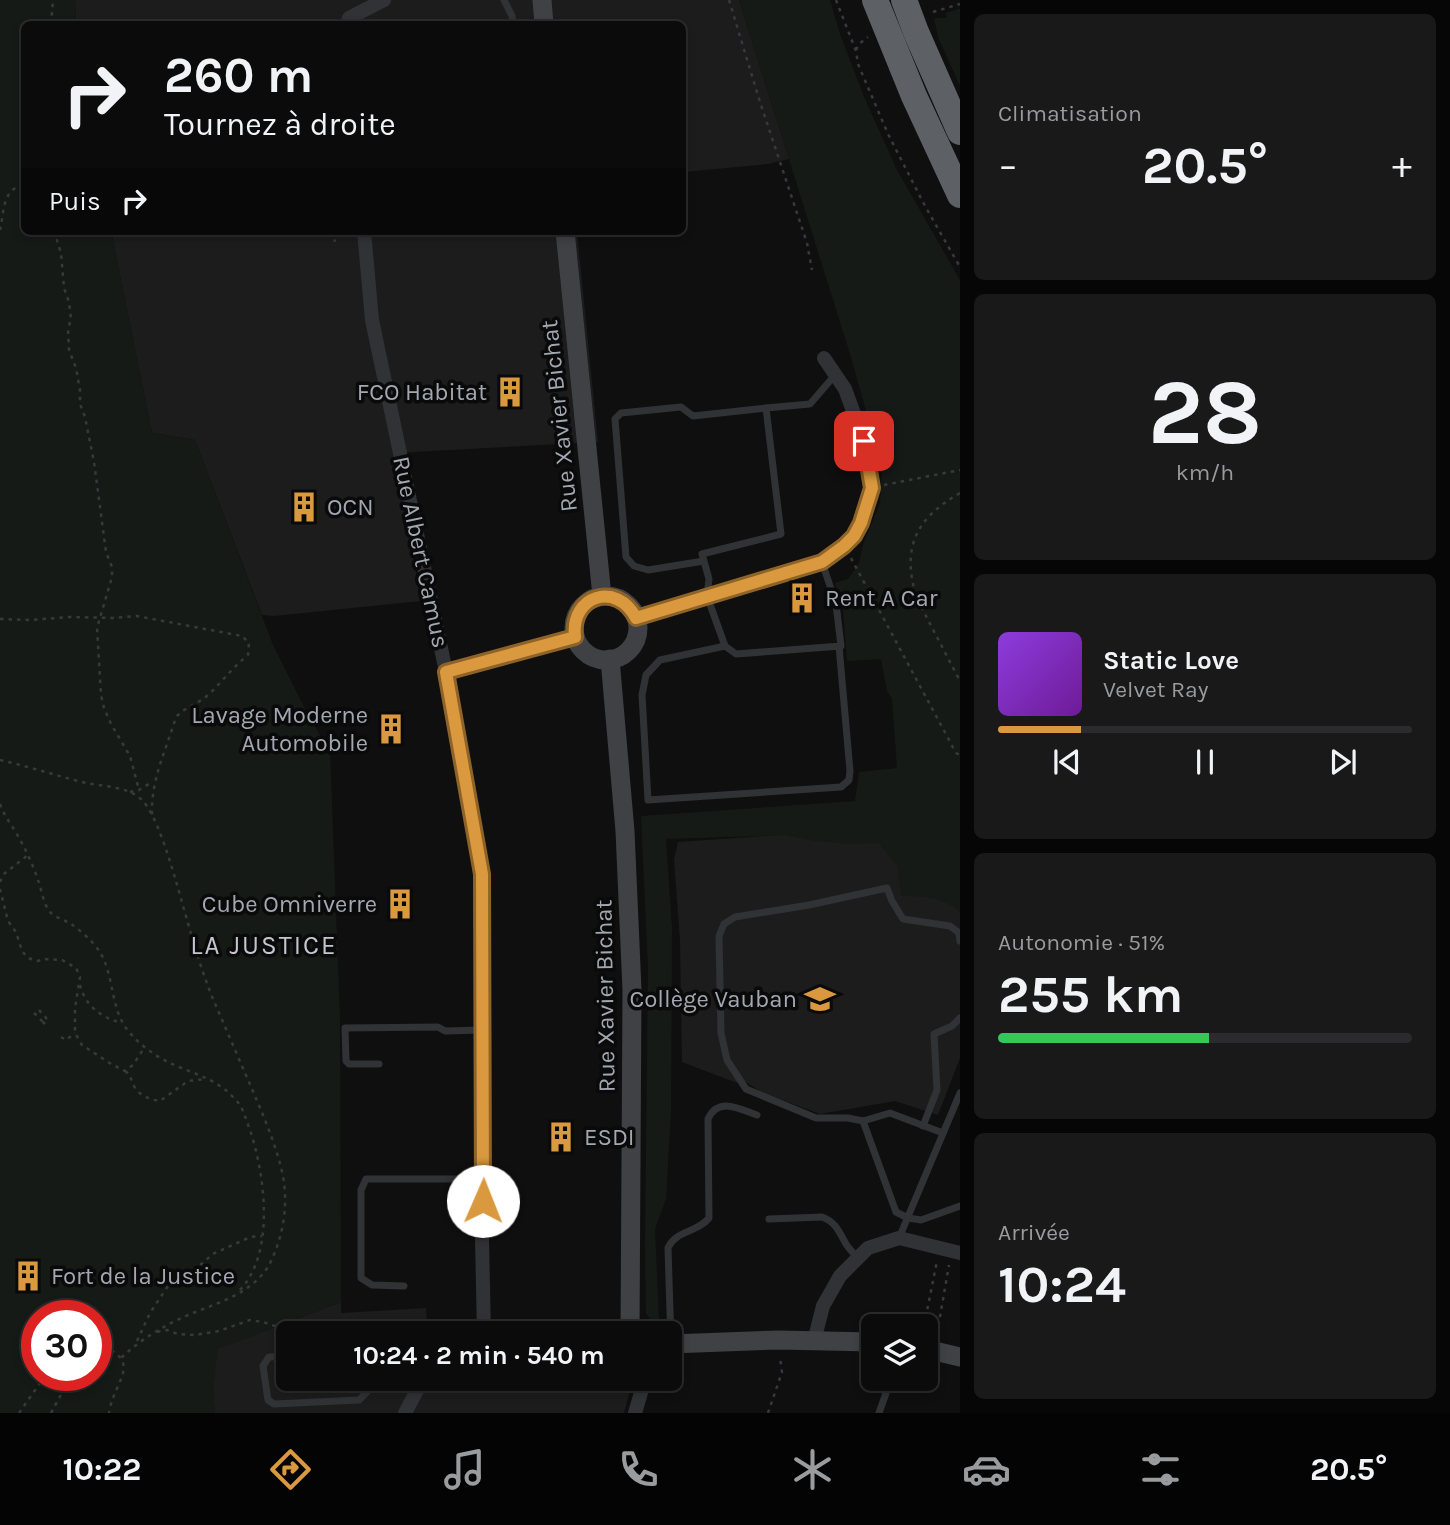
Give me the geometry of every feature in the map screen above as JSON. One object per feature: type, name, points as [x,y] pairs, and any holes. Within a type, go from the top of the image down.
[{"type":"highway","points":[[875,0],[914,96],[960,195]]},
{"type":"highway","points":[[904,0],[960,132]]},
{"type":"main road","points":[[541,0],[544,21]]},
{"type":"main road","name":"Rue Xavier Bichat","points":[[565,235],[602,596]]},
{"type":"main road","points":[[602,596],[623,601],[631,608],[636,618],[635,640],[620,656],[610,659],[592,657],[579,645],[575,637],[576,615],[592,599],[602,596]]},
{"type":"main road","name":"Rue Xavier Bichat","points":[[610,659],[625,831],[632,990],[630,1321]]},
{"type":"main road","points":[[682,1344],[778,1340],[861,1342]]},
{"type":"main road","points":[[938,1352],[960,1357]]},
{"type":"street","points":[[348,21],[384,0]]},
{"type":"street","name":"Rue Albert Camus","points":[[364,235],[372,320],[446,672],[482,874],[484,1321]]},
{"type":"street","points":[[636,618],[822,562],[854,536],[872,488],[864,441],[845,389],[824,358]]},
{"type":"street","points":[[446,672],[575,637]]},
{"type":"street","points":[[814,1341],[823,1306],[840,1276],[868,1248],[899,1238],[951,1251]]},
{"type":"street","points":[[405,1413],[417,1391]]},
{"type":"street","points":[[635,1413],[641,1391]]},
{"type":"lane","points":[[504,0],[513,21]]},
{"type":"lane","points":[[704,561],[648,570],[634,566],[626,557],[615,419],[621,413],[681,407],[692,416],[810,404],[835,374]]},
{"type":"lane","points":[[766,408],[781,534],[702,554],[709,579],[706,596],[725,646],[737,654],[839,646]]},
{"type":"lane","points":[[725,646],[660,660],[646,675],[642,695],[648,800],[841,786],[849,780],[836,604],[822,562]]},
{"type":"lane","points":[[943,1133],[890,1113],[863,1121],[816,1118],[746,1089],[727,1060],[721,1032],[719,936],[724,924],[735,917],[887,888],[903,919],[950,926],[959,933],[960,941]]},
{"type":"lane","points":[[923,1126],[937,1090],[934,1034],[952,1026],[960,1018]]},
{"type":"lane","points":[[379,1064],[349,1064],[346,1061],[345,1028],[438,1027],[445,1031],[483,1030]]},
{"type":"lane","points":[[899,1238],[960,1093]]},
{"type":"lane","points":[[670,1321],[668,1248],[671,1241],[703,1226],[709,1218],[710,1114],[719,1106],[727,1105],[757,1115]]},
{"type":"lane","points":[[863,1121],[896,1212],[921,1220],[959,1207]]},
{"type":"lane","points":[[404,1286],[372,1285],[361,1278],[361,1190],[366,1179],[483,1179]]},
{"type":"lane","points":[[769,1219],[829,1219],[858,1258]]},
{"type":"lane","points":[[276,1357],[269,1357],[263,1366],[268,1400],[274,1404],[359,1400],[368,1391]]},
{"type":"lane","points":[[879,1413],[887,1391]]},
{"type":"path","points":[[51,21],[53,0]]},
{"type":"path","points":[[729,0],[807,243],[812,270]]},
{"type":"path","points":[[836,0],[856,51],[858,64],[888,134],[960,267]]},
{"type":"path","points":[[933,12],[959,2]]},
{"type":"path","points":[[856,51],[859,44],[871,35]]},
{"type":"path","points":[[0,230],[9,193],[15,187],[21,186]]},
{"type":"path","points":[[55,235],[69,302],[69,350],[76,368],[80,404],[94,462],[106,552],[112,567],[112,577],[97,628],[101,695],[118,739],[130,756],[139,790]]},
{"type":"path","points":[[334,235],[335,242]]},
{"type":"path","points":[[872,488],[960,470]]},
{"type":"path","points":[[960,493],[937,508],[920,527],[913,544],[911,562],[917,599],[960,681]]},
{"type":"path","points":[[844,546],[956,753],[960,755]]},
{"type":"path","points":[[0,619],[31,621],[69,617],[137,616],[242,636],[249,643],[248,655],[237,663],[209,694],[183,709],[176,717],[154,779],[152,815]]},
{"type":"path","points":[[0,760],[131,792],[152,815],[172,869],[202,971],[271,1134],[283,1177],[284,1227],[263,1276],[248,1288],[153,1333],[136,1343],[121,1359]]},
{"type":"path","points":[[131,792],[151,784],[154,779]]},
{"type":"path","points":[[0,804],[28,855],[46,906],[52,914],[73,925],[101,953],[111,984],[113,1001],[127,1031],[144,1048],[227,1091],[243,1110],[259,1159],[265,1218],[255,1269],[236,1294]]},
{"type":"path","points":[[0,882],[4,874],[28,855]]},
{"type":"path","points":[[0,888],[5,912],[22,951],[28,958],[38,961],[62,960],[76,968],[80,977],[75,1008],[75,1033],[82,1045],[130,1074],[139,1093],[152,1100],[160,1101],[188,1081],[207,1079]]},
{"type":"path","points":[[79,982],[87,1001],[95,1010],[123,1023]]},
{"type":"path","points":[[34,1013],[44,1023],[47,1018],[38,1010]]},
{"type":"path","points":[[61,1037],[66,1040],[75,1033]]},
{"type":"path","points":[[125,1071],[133,1065],[144,1048]]},
{"type":"path","points":[[136,1343],[150,1313],[168,1286],[187,1276],[213,1254],[250,1237],[262,1236]]},
{"type":"path","points":[[928,1314],[951,1251]]},
{"type":"path","points":[[938,1314],[951,1251]]},
{"type":"path","points":[[153,1333],[167,1330],[195,1335],[219,1331],[250,1320],[276,1326]]},
{"type":"path","points":[[768,1413],[782,1372],[778,1340]]},
{"type":"path","points":[[110,1413],[110,1406],[125,1372],[121,1359],[112,1352]]},
{"type":"path","points":[[19,1413],[34,1391]]},
{"type":"path","points":[[51,1413],[63,1391]]},
{"type":"shaded area","points":[[0,0],[75,0],[76,21],[21,21],[21,235],[112,235],[152,433],[195,440],[273,645],[309,717],[330,751],[340,1018],[341,1302],[291,1321],[276,1321],[276,1327],[218,1349],[213,1391],[215,1413],[0,1413]]},
{"type":"shaded area","points":[[75,0],[739,0],[789,159],[768,164],[686,172],[686,21],[76,21]]},
{"type":"shaded area","points":[[739,0],[830,0],[864,97],[897,170],[960,280],[960,912],[940,900],[901,896],[897,865],[878,843],[814,841],[785,835],[666,839],[672,928],[671,1111],[666,1199],[655,1229],[659,1321],[651,1321],[646,1313],[648,967],[641,816],[855,801],[859,772],[897,768],[892,699],[887,691],[881,659],[847,661],[843,608],[835,583],[848,579],[859,563],[863,545],[880,503],[882,468],[851,357]]},
{"type":"shaded area","points":[[958,9],[960,86],[938,37],[934,18],[947,18],[946,13]]},
{"type":"shaded area","points":[[112,235],[577,235],[598,442],[394,453],[421,601],[262,615],[195,440],[152,433]]},
{"type":"shaded area","name":"Collège Vauban","points":[[960,822],[960,1058],[938,1115],[895,1101],[820,1114],[761,1092],[746,1082],[737,1083],[682,1062],[680,941],[674,860],[678,842]]},
{"type":"shaded area","points":[[341,1302],[341,1313],[426,1308],[427,1321],[291,1321]]},
{"type":"shaded area","points":[[276,1327],[276,1391],[630,1391],[624,1413],[215,1413],[213,1391],[217,1349]]},
{"type":"place","name":"FCO Habitat","points":[[510,392]]},
{"type":"place","name":"OCN","points":[[304,507]]},
{"type":"place","name":"Rent A Car","points":[[802,598]]},
{"type":"place","name":"Lavage Moderne Automobile","points":[[391,729]]},
{"type":"place","name":"Cube Omniverre","points":[[400,904]]},
{"type":"place","name":"Collège Vauban","points":[[820,999]]},
{"type":"place","name":"ESDI","points":[[561,1137]]},
{"type":"place","name":"Fort de la Justice","points":[[28,1276]]},
{"type":"district","name":"LA JUSTICE","points":[[264,945]]},
{"type":"route","points":[[483,1201],[482,874],[446,672],[575,637],[576,615],[592,599],[602,596],[623,601],[631,608],[636,618],[822,562],[844,546],[861,523],[872,488],[864,441]]}]
